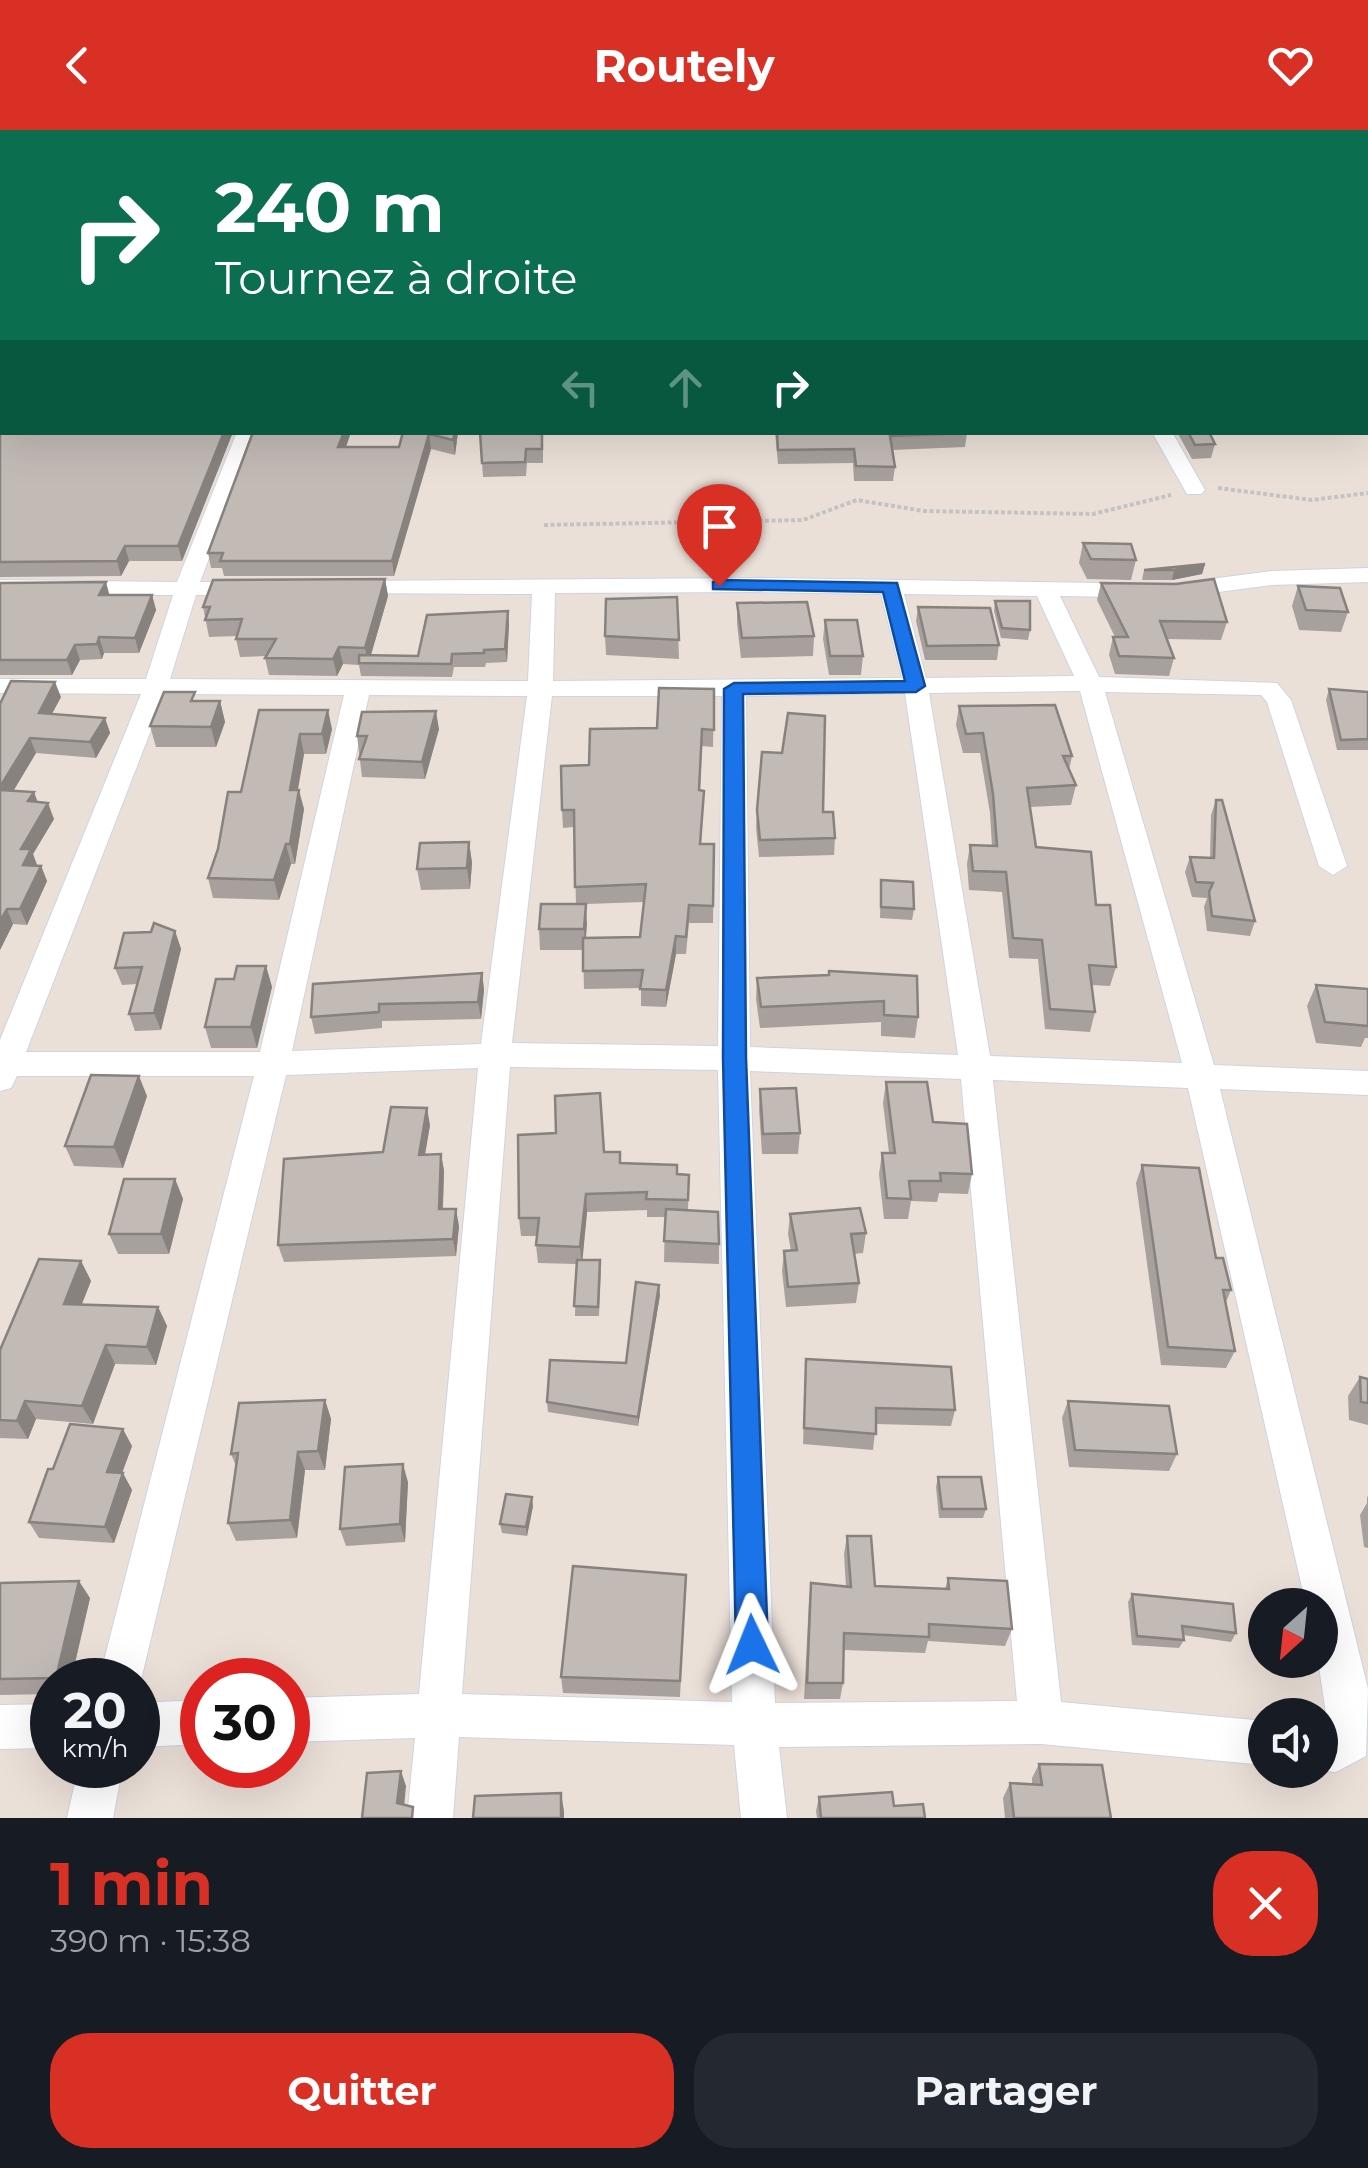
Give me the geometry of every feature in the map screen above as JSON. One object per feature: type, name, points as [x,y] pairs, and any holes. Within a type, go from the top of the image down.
[{"type":"street","points":[[246,435],[186,589],[155,690],[2,1070],[495,1055],[734,1058],[1368,1084]]},
{"type":"street","points":[[1164,435],[1194,490]]},
{"type":"street","points":[[325,588],[891,587],[1172,591],[1272,578],[1368,575]]},
{"type":"street","points":[[430,1818],[495,1055],[540,688],[544,586]]},
{"type":"street","points":[[0,587],[265,588]]},
{"type":"street","points":[[891,587],[916,686],[976,1068],[1041,1722]]},
{"type":"street","points":[[1045,588],[1090,684],[1201,1076],[1348,1696],[1350,1740],[1338,1749]]},
{"type":"street","points":[[0,686],[155,690],[1090,684],[1268,688],[1279,700],[1333,866]]},
{"type":"street","points":[[734,689],[734,1058],[754,1724],[764,1818]]},
{"type":"street","points":[[125,1658],[273,1064],[358,690]]},
{"type":"street","points":[[310,1719],[438,1715],[853,1727],[1041,1722],[1248,1742]]},
{"type":"street","points":[[0,1727],[30,1726]]},
{"type":"street","points":[[90,1818],[96,1788]]},
{"type":"path","points":[[544,525],[803,520],[857,500],[924,511],[1092,514],[1194,490],[1240,488],[1312,500],[1368,493]]},
{"type":"building","points":[[0,435],[223,435],[178,546],[125,546],[117,561],[0,562]]},
{"type":"building","points":[[252,435],[343,435],[338,447],[399,447],[402,435],[429,435],[392,561],[220,561],[223,553],[208,553]]},
{"type":"building","points":[[480,435],[542,435],[542,449],[526,449],[525,462],[482,463]]},
{"type":"building","points":[[777,435],[916,435],[890,436],[895,467],[856,466],[854,449],[778,450]]},
{"type":"building","points":[[1190,435],[1210,435],[1215,444],[1195,445]]},
{"type":"building","points":[[1083,543],[1131,544],[1136,560],[1091,559]]},
{"type":"building","points":[[1205,564],[1174,570],[1144,570]]},
{"type":"building","points":[[385,579],[365,648],[339,647],[333,659],[265,658],[276,639],[236,639],[242,619],[205,620],[210,607],[203,607],[213,580]]},
{"type":"building","points":[[1214,579],[1227,622],[1160,621],[1174,658],[1119,656],[1113,637],[1128,637],[1101,583],[1176,584]]},
{"type":"building","points":[[106,582],[99,595],[152,595],[135,638],[99,637],[97,644],[75,645],[67,660],[0,660],[0,583]]},
{"type":"building","points":[[1298,586],[1340,588],[1348,612],[1306,610]]},
{"type":"building","points":[[677,597],[679,640],[605,636],[606,599]]},
{"type":"building","points":[[995,601],[1030,601],[1030,630],[1002,628]]},
{"type":"building","points":[[807,602],[814,636],[742,638],[737,603]]},
{"type":"building","points":[[918,607],[990,608],[999,645],[927,646]]},
{"type":"building","points":[[508,611],[505,649],[452,654],[451,664],[359,663],[359,655],[418,656],[427,615]]},
{"type":"building","points":[[825,620],[857,620],[863,656],[830,656]]},
{"type":"building","points":[[11,681],[55,682],[39,713],[105,718],[90,742],[30,738],[0,787],[0,704]]},
{"type":"building","points":[[659,688],[714,689],[714,730],[702,729],[699,790],[704,791],[700,844],[714,844],[713,906],[689,905],[686,937],[676,936],[666,990],[640,989],[643,970],[583,971],[583,938],[640,937],[646,884],[575,887],[574,810],[562,810],[561,766],[589,765],[590,729],[657,728]]},
{"type":"building","points":[[1329,689],[1368,692],[1368,739],[1341,740]]},
{"type":"building","points":[[164,692],[195,692],[191,701],[220,701],[211,727],[150,726]]},
{"type":"building","points":[[1055,705],[1072,756],[1063,756],[1076,785],[1027,788],[1036,847],[1091,852],[1096,905],[1110,905],[1116,967],[1089,965],[1095,1012],[1050,1009],[1042,940],[1013,938],[1006,872],[973,871],[970,845],[997,846],[993,794],[983,733],[966,734],[959,706]]},
{"type":"building","points":[[259,710],[328,710],[322,734],[300,734],[290,790],[299,790],[290,844],[286,844],[274,880],[208,878],[218,849],[228,792],[241,792]]},
{"type":"building","points":[[436,711],[422,762],[359,759],[367,736],[357,736],[362,712]]},
{"type":"building","points":[[788,713],[825,716],[823,812],[833,812],[835,838],[760,840],[757,810],[762,752],[782,753]]},
{"type":"building","points":[[0,790],[34,792],[28,801],[48,803],[21,849],[31,849],[23,865],[41,866],[20,909],[7,909],[0,921]]},
{"type":"building","points":[[1216,800],[1222,800],[1255,921],[1212,916],[1209,892],[1213,883],[1196,882],[1190,857],[1214,858]]},
{"type":"building","points":[[469,842],[467,868],[417,869],[420,843]]},
{"type":"building","points":[[881,880],[913,882],[914,909],[881,907]]},
{"type":"building","points":[[541,904],[586,904],[584,929],[539,929]]},
{"type":"building","points":[[154,923],[175,931],[154,1013],[129,1014],[142,967],[115,968],[124,933],[151,932]]},
{"type":"building","points":[[237,966],[266,966],[251,1027],[205,1027],[216,979],[234,979]]},
{"type":"building","points":[[829,971],[917,976],[918,1017],[884,1015],[884,1001],[761,1007],[757,978],[829,975]]},
{"type":"building","points":[[482,973],[478,1002],[379,1004],[379,1012],[311,1017],[313,984]]},
{"type":"building","points":[[1316,985],[1368,989],[1368,1026],[1325,1022]]},
{"type":"building","points":[[91,1075],[139,1076],[114,1147],[65,1146]]},
{"type":"building","points":[[886,1082],[927,1082],[933,1122],[967,1124],[972,1174],[940,1173],[941,1181],[909,1181],[911,1199],[887,1198],[882,1153],[895,1153]]},
{"type":"building","points":[[796,1088],[800,1133],[763,1134],[760,1089]]},
{"type":"building","points":[[600,1093],[604,1152],[620,1152],[620,1163],[677,1165],[677,1174],[689,1175],[688,1200],[646,1199],[647,1192],[586,1194],[580,1247],[536,1245],[539,1218],[519,1218],[518,1135],[556,1133],[555,1096]]},
{"type":"building","points":[[391,1107],[427,1108],[419,1155],[441,1154],[439,1209],[456,1209],[453,1239],[278,1245],[284,1159],[383,1152]]},
{"type":"building","points":[[1142,1165],[1199,1168],[1216,1258],[1223,1258],[1231,1290],[1223,1290],[1235,1351],[1168,1347]]},
{"type":"building","points":[[124,1179],[175,1179],[161,1234],[109,1234]]},
{"type":"building","points":[[860,1208],[866,1233],[851,1234],[859,1283],[788,1287],[784,1251],[797,1250],[790,1214]]},
{"type":"building","points":[[666,1209],[718,1212],[719,1244],[664,1241]]},
{"type":"building","points":[[39,1259],[81,1261],[64,1304],[158,1307],[147,1347],[106,1345],[82,1406],[25,1401],[17,1421],[0,1420],[0,1350]]},
{"type":"building","points":[[577,1260],[600,1260],[598,1307],[574,1306]]},
{"type":"building","points":[[636,1282],[659,1285],[638,1417],[547,1402],[550,1360],[626,1363]]},
{"type":"building","points":[[806,1359],[951,1367],[955,1410],[876,1408],[876,1434],[804,1428]]},
{"type":"building","points":[[1360,1377],[1368,1379],[1368,1403],[1361,1402]]},
{"type":"building","points":[[325,1400],[318,1451],[298,1452],[290,1520],[228,1523],[238,1453],[231,1454],[239,1403]]},
{"type":"building","points":[[1068,1401],[1169,1406],[1177,1454],[1075,1450]]},
{"type":"building","points":[[70,1424],[123,1429],[107,1472],[123,1473],[105,1527],[29,1522]]},
{"type":"building","points":[[403,1464],[400,1524],[340,1529],[345,1467]]},
{"type":"building","points":[[938,1477],[981,1477],[986,1509],[942,1509]]},
{"type":"building","points":[[506,1494],[532,1497],[526,1527],[500,1524]]},
{"type":"building","points":[[847,1536],[871,1536],[875,1586],[949,1589],[948,1578],[1007,1581],[1012,1629],[929,1624],[929,1637],[844,1633],[843,1683],[807,1683],[811,1583],[851,1587]]},
{"type":"building","points":[[573,1566],[686,1575],[680,1681],[561,1677]]},
{"type":"building","points":[[79,1581],[61,1658],[30,1658],[30,1678],[0,1679],[0,1583]]},
{"type":"building","points":[[1132,1594],[1233,1604],[1236,1633],[1182,1626],[1184,1640],[1137,1636]]},
{"type":"building","points":[[1039,1764],[1102,1765],[1111,1818],[1014,1818],[1010,1783],[1042,1785]]},
{"type":"building","points":[[401,1771],[397,1803],[413,1807],[412,1818],[362,1818],[367,1773]]},
{"type":"building","points":[[892,1792],[894,1806],[923,1804],[925,1818],[821,1818],[819,1797]]},
{"type":"building","points":[[561,1793],[561,1818],[473,1818],[475,1796]]},
{"type":"route","points":[[719,586],[891,587],[916,686],[734,689],[734,1058],[752,1645]]}]
